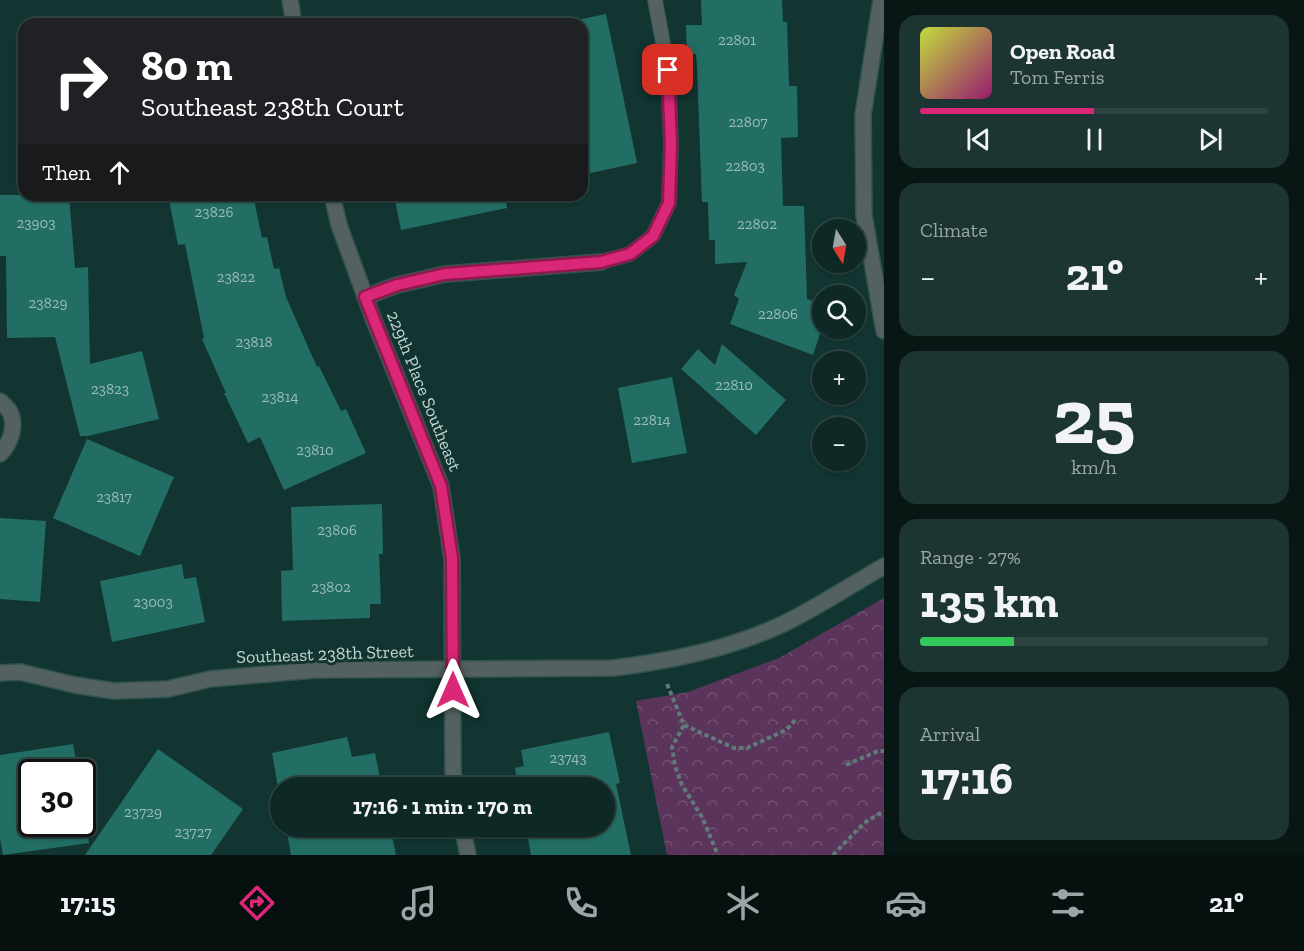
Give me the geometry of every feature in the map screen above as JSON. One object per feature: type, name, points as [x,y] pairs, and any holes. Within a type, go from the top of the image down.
[{"type":"street","points":[[290,0],[293,18]]},
{"type":"street","points":[[881,0],[863,115],[864,215],[884,331]]},
{"type":"street","name":"229th Place Southeast","points":[[333,201],[339,225],[365,297],[441,486],[452,558],[454,777]]},
{"type":"street","points":[[365,297],[397,285],[445,274],[601,262]]},
{"type":"street","points":[[0,401],[10,412],[13,426],[7,446],[0,454]]},
{"type":"street","name":"Southeast 238th Street","points":[[0,673],[20,672],[75,685],[114,690],[168,689],[210,680],[315,670],[614,669],[659,663],[711,651],[784,624],[884,566]]},
{"type":"street","points":[[464,837],[468,855]]},
{"type":"lane","points":[[601,262],[630,254],[653,236],[669,203],[671,144],[668,70],[655,0]]},
{"type":"path","points":[[659,663],[684,725],[734,748],[747,748],[786,730],[796,719]]},
{"type":"path","points":[[684,725],[672,747],[675,766],[682,785],[702,817],[718,855]]},
{"type":"path","points":[[846,765],[878,751],[884,752]]},
{"type":"path","points":[[833,855],[864,823],[884,811]]},
{"type":"green space","points":[[884,598],[884,855],[667,855],[636,701],[688,692],[779,658]]},
{"type":"building","points":[[701,0],[782,0],[783,22],[787,22],[789,86],[797,86],[798,137],[781,138],[783,206],[804,206],[807,299],[812,301],[812,339],[818,339],[812,355],[730,324],[739,299],[734,295],[747,262],[715,264],[715,240],[709,240],[708,202],[702,202],[696,54],[687,54],[686,25],[702,25]]},
{"type":"building","points":[[606,14],[637,163],[588,174],[588,18]]},
{"type":"building","points":[[0,195],[18,195],[18,201],[69,201],[75,268],[88,267],[90,364],[142,351],[159,419],[80,436],[55,337],[7,338],[6,256],[0,256]]},
{"type":"building","points":[[169,201],[254,201],[262,238],[267,237],[274,269],[279,268],[286,297],[317,367],[319,366],[341,411],[346,409],[366,453],[284,490],[260,437],[248,443],[224,393],[226,393],[202,339],[204,338],[185,244],[178,245]]},
{"type":"building","points":[[395,201],[506,201],[507,208],[401,230]]},
{"type":"building","points":[[722,344],[786,400],[756,435],[681,369],[698,349],[715,365]]},
{"type":"building","points":[[672,377],[687,453],[632,463],[618,388]]},
{"type":"building","points":[[87,439],[174,477],[140,556],[53,518]]},
{"type":"building","points":[[382,504],[383,554],[379,554],[381,604],[370,604],[370,618],[282,621],[281,571],[293,570],[291,507]]},
{"type":"building","points":[[0,518],[46,521],[40,602],[0,599]]},
{"type":"building","points":[[182,564],[184,579],[196,577],[205,622],[112,642],[100,581]]},
{"type":"building","points":[[609,732],[620,783],[616,784],[631,855],[531,855],[528,837],[615,837],[615,777],[516,777],[515,768],[524,766],[521,750]]},
{"type":"building","points":[[347,737],[352,757],[375,753],[380,777],[276,777],[272,753]]},
{"type":"building","points":[[73,744],[76,759],[18,759],[18,837],[88,837],[89,843],[3,855],[0,838],[0,755]]},
{"type":"building","points":[[158,749],[243,809],[211,855],[85,855]]},
{"type":"building","points":[[288,837],[392,837],[396,855],[291,855]]},
{"type":"route","points":[[453,690],[452,558],[441,486],[365,297],[397,285],[445,274],[601,262],[630,254],[653,236],[669,203],[671,144],[668,70]]}]
